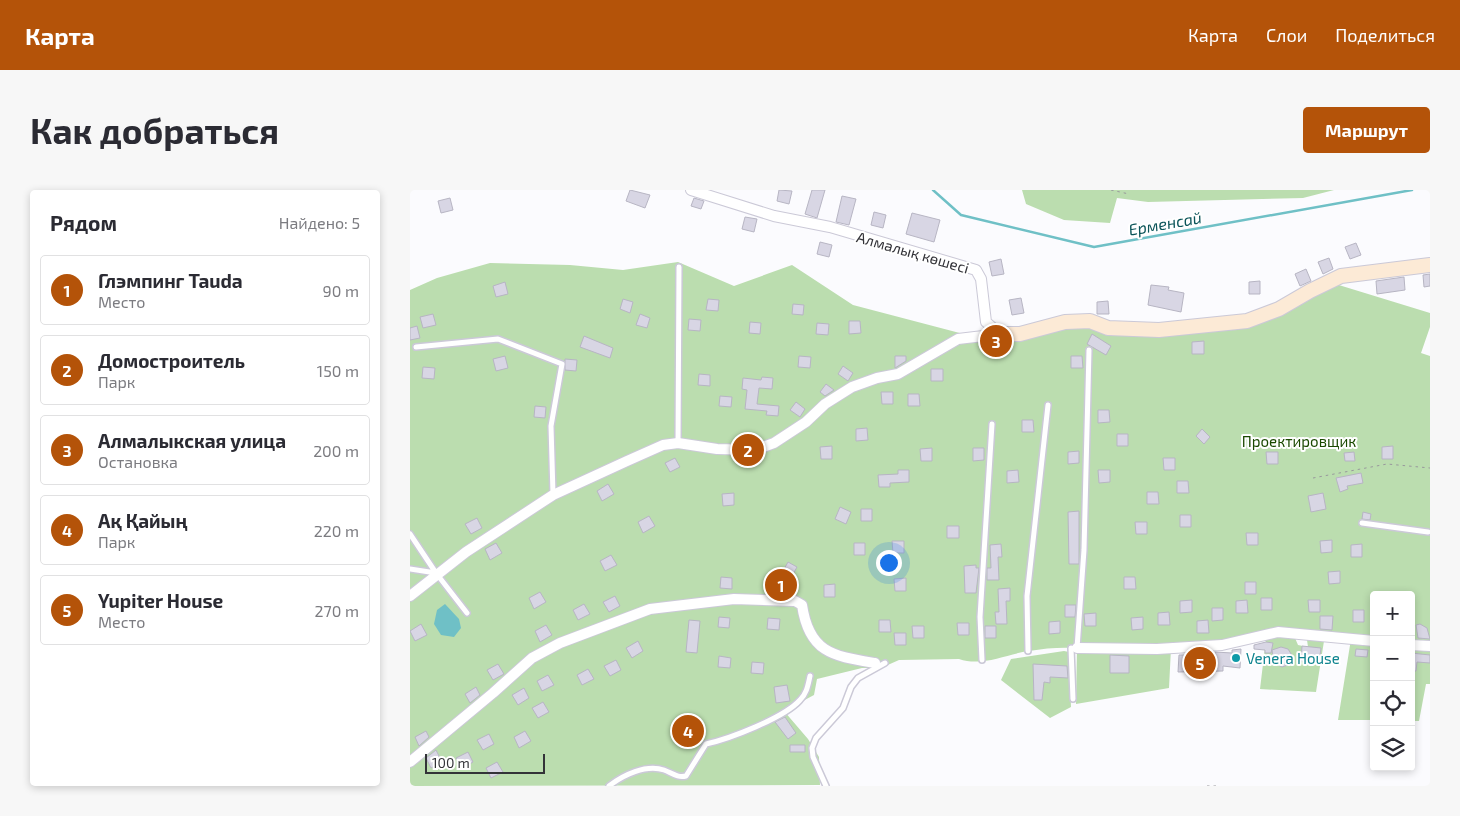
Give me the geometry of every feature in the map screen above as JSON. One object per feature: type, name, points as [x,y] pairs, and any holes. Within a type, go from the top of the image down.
[{"type":"street","name":"Алмалық көшесі","points":[[691,190],[774,216],[830,227],[976,270],[981,279],[986,322],[1000,334]]},
{"type":"street","points":[[410,596],[436,573],[553,495],[663,445],[678,443],[717,449],[755,450],[782,438],[806,422],[825,404],[852,387],[877,378],[898,374],[958,339],[1000,334],[1020,334],[1065,322],[1090,321],[1108,328],[1159,330],[1247,321],[1279,309],[1341,276],[1430,265]]},
{"type":"street","points":[[410,762],[532,658],[560,643],[650,609],[734,599],[795,601],[802,605],[810,637],[825,649],[845,658],[880,663]]},
{"type":"street","points":[[1074,648],[1157,649],[1222,645],[1278,632],[1370,641]]},
{"type":"street","points":[[1415,645],[1430,646]]},
{"type":"lane","points":[[678,443],[679,268]]},
{"type":"lane","points":[[416,347],[498,339],[562,364],[551,426],[553,495]]},
{"type":"lane","points":[[1073,699],[1074,648],[1084,550],[1089,350]]},
{"type":"lane","points":[[1028,651],[1027,596],[1048,405]]},
{"type":"lane","points":[[982,660],[980,617],[992,424]]},
{"type":"lane","points":[[1362,523],[1428,532]]},
{"type":"lane","points":[[410,534],[436,573],[467,613]]},
{"type":"lane","points":[[410,569],[436,573]]},
{"type":"lane","points":[[826,786],[813,757],[812,748],[816,738],[843,708],[851,687],[858,678],[880,663]]},
{"type":"lane","points":[[609,786],[620,778],[646,768],[654,768],[678,776],[686,776],[706,744],[759,726],[799,702],[807,690],[810,676]]},
{"type":"path","points":[[1111,190],[1129,194]]},
{"type":"path","points":[[1313,478],[1387,464],[1430,468]]},
{"type":"path","points":[[1206,786],[1218,786]]},
{"type":"green space","points":[[1022,190],[1334,190],[1303,198],[1148,202],[1117,198],[1110,223],[1064,220],[1026,204]]},
{"type":"green space","name":"Проектировщик","points":[[678,262],[734,286],[792,265],[853,305],[994,342],[1065,322],[1108,328],[1247,321],[1329,282],[1430,313],[1430,327],[1421,353],[1430,356],[1430,684],[1426,684],[1419,721],[1415,721],[1415,591],[1370,591],[1370,720],[1338,720],[1351,639],[1295,638],[1298,645],[1308,647],[1307,640],[1324,641],[1316,692],[1260,689],[1266,639],[1171,648],[1169,688],[1076,704],[1077,648],[1053,648],[977,662],[959,659],[899,660],[881,668],[862,668],[817,679],[814,695],[784,711],[808,739],[819,757],[820,785],[410,786],[410,290],[437,278],[490,263],[570,265],[623,270]]},
{"type":"green space","points":[[1064,651],[1069,652],[1071,707],[1050,718],[1001,680],[1011,659]]},
{"type":"water","points":[[445,604],[459,619],[461,628],[454,637],[441,635],[434,624],[437,610]]},
{"type":"building","points":[[630,190],[650,195],[645,208],[626,201]]},
{"type":"building","points":[[779,190],[792,191],[789,204],[777,201]]},
{"type":"building","points":[[812,190],[825,190],[817,218],[805,214]]},
{"type":"building","points":[[842,196],[856,199],[849,225],[836,222]]},
{"type":"building","points":[[450,198],[453,210],[441,213],[438,201]]},
{"type":"building","points":[[694,198],[704,201],[701,209],[691,206]]},
{"type":"building","points":[[874,212],[886,215],[883,228],[871,225]]},
{"type":"building","points":[[912,213],[940,220],[934,242],[906,234]]},
{"type":"building","points":[[745,217],[757,219],[754,232],[742,229]]},
{"type":"building","points":[[820,242],[832,245],[829,257],[817,254]]},
{"type":"building","points":[[1356,243],[1361,255],[1350,259],[1345,247]]},
{"type":"building","points":[[1329,258],[1333,269],[1323,274],[1318,262]]},
{"type":"building","points":[[1001,259],[1004,274],[992,276],[989,262]]},
{"type":"building","points":[[1306,269],[1311,281],[1300,286],[1295,274]]},
{"type":"building","points":[[1430,274],[1430,286],[1424,287],[1423,275]]},
{"type":"building","points":[[1404,277],[1405,290],[1377,294],[1376,281]]},
{"type":"building","points":[[1260,281],[1260,294],[1249,294],[1249,282]]},
{"type":"building","points":[[505,282],[508,294],[496,297],[493,286]]},
{"type":"building","points":[[1151,285],[1169,287],[1168,290],[1184,293],[1181,312],[1148,305]]},
{"type":"building","points":[[1021,298],[1024,313],[1012,315],[1009,300]]},
{"type":"building","points":[[623,299],[633,302],[630,313],[620,309]]},
{"type":"building","points":[[708,299],[719,300],[718,311],[706,310]]},
{"type":"building","points":[[1108,301],[1109,314],[1097,314],[1097,302]]},
{"type":"building","points":[[793,304],[804,305],[803,315],[792,314]]},
{"type":"building","points":[[433,314],[436,325],[423,328],[420,317]]},
{"type":"building","points":[[640,314],[650,318],[647,328],[636,325]]},
{"type":"building","points":[[689,319],[701,320],[700,331],[688,330]]},
{"type":"building","points":[[849,321],[860,321],[861,333],[849,334]]},
{"type":"building","points":[[750,322],[761,323],[760,334],[749,333]]},
{"type":"building","points":[[817,323],[829,324],[828,335],[816,334]]},
{"type":"building","points":[[417,326],[420,338],[410,340],[410,328]]},
{"type":"building","points":[[1092,334],[1111,346],[1106,355],[1087,344]]},
{"type":"building","points":[[584,336],[613,348],[610,358],[580,347]]},
{"type":"building","points":[[1204,341],[1204,354],[1192,354],[1192,342]]},
{"type":"building","points":[[505,356],[508,368],[496,371],[493,359]]},
{"type":"building","points":[[799,356],[811,357],[810,368],[798,367]]},
{"type":"building","points":[[895,356],[906,356],[906,361],[895,368]]},
{"type":"building","points":[[1071,356],[1082,356],[1083,368],[1071,368]]},
{"type":"building","points":[[565,359],[577,360],[576,371],[565,370]]},
{"type":"building","points":[[843,366],[853,373],[848,381],[838,374]]},
{"type":"building","points":[[423,367],[435,368],[434,379],[422,378]]},
{"type":"building","points":[[931,369],[943,369],[943,381],[931,381]]},
{"type":"building","points":[[699,374],[710,375],[710,386],[698,385]]},
{"type":"building","points":[[762,377],[773,378],[772,389],[759,388],[757,404],[779,406],[778,416],[766,415],[767,411],[745,409],[747,390],[742,389],[743,378],[761,380]]},
{"type":"building","points":[[826,384],[834,390],[825,396],[820,392]]},
{"type":"building","points":[[881,392],[893,392],[893,404],[882,404]]},
{"type":"building","points":[[908,394],[919,394],[920,406],[908,406]]},
{"type":"building","points":[[720,396],[732,397],[731,407],[719,406]]},
{"type":"building","points":[[796,402],[805,409],[800,417],[790,410]]},
{"type":"building","points":[[535,406],[546,407],[545,418],[534,417]]},
{"type":"building","points":[[1098,410],[1109,410],[1110,422],[1098,423]]},
{"type":"building","points":[[1022,420],[1033,420],[1034,432],[1022,432]]},
{"type":"building","points":[[867,428],[868,440],[856,441],[856,429]]},
{"type":"building","points":[[1202,429],[1210,437],[1204,444],[1196,436]]},
{"type":"building","points":[[1117,434],[1128,434],[1128,446],[1117,446]]},
{"type":"building","points":[[832,446],[832,459],[821,459],[820,447]]},
{"type":"building","points":[[1393,446],[1393,459],[1382,459],[1382,447]]},
{"type":"building","points":[[932,448],[932,461],[921,461],[920,449]]},
{"type":"building","points":[[973,448],[984,448],[984,460],[973,461]]},
{"type":"building","points":[[1079,451],[1079,463],[1068,464],[1068,452]]},
{"type":"building","points":[[1266,452],[1278,452],[1278,464],[1267,464]]},
{"type":"building","points":[[1354,452],[1355,461],[1345,461],[1344,453]]},
{"type":"building","points":[[675,458],[680,467],[670,472],[665,463]]},
{"type":"building","points":[[1163,458],[1175,458],[1175,470],[1164,470]]},
{"type":"building","points":[[898,470],[909,470],[909,482],[890,483],[890,487],[879,487],[878,475],[898,474]]},
{"type":"building","points":[[1018,470],[1019,482],[1007,483],[1007,471]]},
{"type":"building","points":[[1098,470],[1110,470],[1110,482],[1099,483]]},
{"type":"building","points":[[1361,473],[1363,483],[1347,486],[1348,489],[1340,492],[1336,478]]},
{"type":"building","points":[[1177,481],[1188,481],[1189,493],[1177,493]]},
{"type":"building","points":[[608,484],[614,494],[602,501],[597,491]]},
{"type":"building","points":[[1147,492],[1158,492],[1159,504],[1147,504]]},
{"type":"building","points":[[734,493],[734,505],[723,506],[722,494]]},
{"type":"building","points":[[1323,493],[1326,509],[1311,512],[1308,496]]},
{"type":"building","points":[[840,507],[851,512],[846,524],[835,519]]},
{"type":"building","points":[[861,509],[872,509],[872,521],[861,521]]},
{"type":"building","points":[[1079,511],[1079,564],[1069,564],[1068,512]]},
{"type":"building","points":[[1363,512],[1371,514],[1370,520],[1362,519]]},
{"type":"building","points":[[1180,515],[1191,515],[1191,527],[1180,527]]},
{"type":"building","points":[[649,516],[655,526],[643,533],[638,522]]},
{"type":"building","points":[[477,518],[482,528],[471,534],[465,524]]},
{"type":"building","points":[[1135,522],[1147,522],[1147,534],[1136,534]]},
{"type":"building","points":[[947,526],[959,526],[959,538],[947,538]]},
{"type":"building","points":[[1246,533],[1258,533],[1258,545],[1247,545]]},
{"type":"building","points":[[1332,540],[1332,552],[1321,553],[1320,541]]},
{"type":"building","points":[[892,541],[904,541],[904,553],[893,553]]},
{"type":"building","points":[[496,543],[502,553],[490,560],[485,549]]},
{"type":"building","points":[[854,543],[865,543],[865,555],[854,555]]},
{"type":"building","points":[[1001,544],[1002,557],[998,557],[999,580],[987,580],[987,568],[991,568],[990,545]]},
{"type":"building","points":[[1362,544],[1362,557],[1351,557],[1351,545]]},
{"type":"building","points":[[611,555],[617,565],[605,571],[600,561]]},
{"type":"building","points":[[788,562],[797,567],[782,594],[773,589]]},
{"type":"building","points":[[976,565],[976,568],[979,568],[976,593],[965,593],[964,566]]},
{"type":"building","points":[[1340,571],[1340,583],[1329,584],[1328,572]]},
{"type":"building","points":[[721,577],[732,578],[732,589],[720,588]]},
{"type":"building","points":[[1124,577],[1135,577],[1136,589],[1124,589]]},
{"type":"building","points":[[906,578],[906,591],[895,591],[894,579]]},
{"type":"building","points":[[1245,582],[1256,582],[1256,594],[1245,594]]},
{"type":"building","points":[[835,584],[835,597],[824,597],[824,585]]},
{"type":"building","points":[[1010,588],[1010,601],[1006,601],[1007,624],[996,624],[995,612],[999,612],[998,589]]},
{"type":"building","points":[[540,592],[546,602],[534,609],[529,598]]},
{"type":"building","points":[[615,596],[620,606],[609,612],[603,602]]},
{"type":"building","points":[[1261,598],[1272,598],[1272,610],[1261,610]]},
{"type":"building","points":[[1192,600],[1192,612],[1180,613],[1180,601]]},
{"type":"building","points":[[1247,600],[1248,613],[1236,613],[1236,601]]},
{"type":"building","points":[[1308,600],[1320,600],[1320,612],[1309,612]]},
{"type":"building","points":[[584,604],[590,614],[578,620],[573,610]]},
{"type":"building","points":[[1065,605],[1076,605],[1075,617],[1065,617]]},
{"type":"building","points":[[1212,608],[1223,608],[1223,620],[1212,621]]},
{"type":"building","points":[[1353,610],[1364,610],[1364,622],[1353,622]]},
{"type":"building","points":[[1169,612],[1170,625],[1158,625],[1158,613]]},
{"type":"building","points":[[1096,613],[1096,626],[1085,626],[1084,614]]},
{"type":"building","points":[[1320,616],[1333,616],[1332,630],[1320,629]]},
{"type":"building","points":[[719,617],[730,618],[729,628],[718,627]]},
{"type":"building","points":[[1143,617],[1143,629],[1132,630],[1131,618]]},
{"type":"building","points":[[768,618],[780,619],[779,630],[767,629]]},
{"type":"building","points":[[689,620],[700,621],[697,653],[686,652]]},
{"type":"building","points":[[879,620],[890,620],[891,632],[879,632]]},
{"type":"building","points":[[1208,620],[1209,633],[1197,633],[1197,621]]},
{"type":"building","points":[[1060,621],[1060,633],[1049,634],[1049,622]]},
{"type":"building","points":[[957,623],[969,623],[969,635],[958,635]]},
{"type":"building","points":[[421,624],[427,635],[415,641],[410,631]]},
{"type":"building","points":[[1420,624],[1427,628],[1430,639],[1418,638],[1416,625]]},
{"type":"building","points":[[546,625],[552,635],[540,642],[535,631]]},
{"type":"building","points":[[912,626],[924,626],[924,638],[913,638]]},
{"type":"building","points":[[985,626],[996,626],[996,638],[985,638]]},
{"type":"building","points":[[894,633],[906,633],[906,645],[895,645]]},
{"type":"building","points":[[638,641],[643,651],[632,658],[626,648]]},
{"type":"building","points":[[1266,642],[1273,643],[1271,653],[1265,653],[1265,650],[1254,649],[1254,645]]},
{"type":"building","points":[[1302,646],[1321,648],[1319,663],[1301,661]]},
{"type":"building","points":[[1281,647],[1288,649],[1293,657],[1288,665],[1282,667],[1274,663],[1272,650]]},
{"type":"building","points":[[1241,649],[1240,668],[1223,666],[1223,671],[1178,672],[1179,655],[1215,655],[1215,652],[1232,653],[1232,650]]},
{"type":"building","points":[[1356,649],[1368,650],[1367,657],[1355,656]]},
{"type":"building","points":[[1415,653],[1430,655],[1430,663],[1417,662],[1416,671]]},
{"type":"building","points":[[1110,655],[1129,656],[1129,673],[1110,673]]},
{"type":"building","points":[[719,656],[731,658],[730,668],[718,667]]},
{"type":"building","points":[[616,660],[621,670],[610,676],[604,666]]},
{"type":"building","points":[[752,662],[764,663],[763,674],[751,673]]},
{"type":"building","points":[[498,664],[504,674],[493,680],[487,670]]},
{"type":"building","points":[[1033,664],[1067,666],[1068,678],[1050,677],[1050,683],[1044,682],[1042,700],[1034,700]]},
{"type":"building","points":[[588,669],[594,679],[582,685],[577,675]]},
{"type":"building","points":[[548,675],[554,685],[542,691],[537,681]]},
{"type":"building","points":[[787,685],[790,701],[776,703],[774,687]]},
{"type":"building","points":[[476,687],[480,695],[470,703],[465,694]]},
{"type":"building","points":[[524,688],[529,698],[518,705],[512,695]]},
{"type":"building","points":[[543,702],[549,712],[538,718],[532,708]]},
{"type":"building","points":[[785,717],[796,733],[788,739],[775,722]]},
{"type":"building","points":[[426,731],[429,737],[419,746],[415,737]]},
{"type":"building","points":[[525,731],[531,741],[519,748],[514,737]]},
{"type":"building","points":[[489,734],[494,744],[483,750],[477,740]]},
{"type":"building","points":[[790,745],[805,745],[805,752],[790,752]]},
{"type":"building","points":[[436,750],[442,762],[431,768],[426,758]]},
{"type":"building","points":[[468,752],[473,762],[462,769],[456,758]]},
{"type":"building","points":[[497,762],[503,772],[491,778],[486,768]]},
{"type":"waterway","name":"Ерменсай","points":[[933,190],[961,215],[1094,247],[1412,190]]},
{"type":"place","name":"Алмалыкская улица","points":[[996,341]]},
{"type":"place","name":"Домостроитель","points":[[748,450]]},
{"type":"place","name":"Глэмпинг Tauda","points":[[781,585]]},
{"type":"place","name":"Venera House","points":[[1236,658]]},
{"type":"place","name":"Yupiter House","points":[[1200,663]]},
{"type":"place","name":"Ақ Қайың","points":[[688,731]]}]
